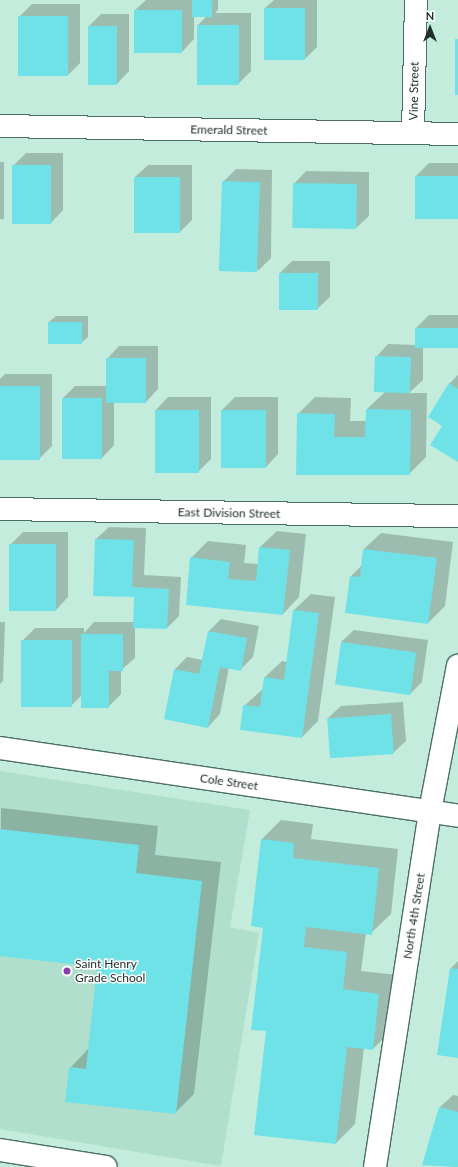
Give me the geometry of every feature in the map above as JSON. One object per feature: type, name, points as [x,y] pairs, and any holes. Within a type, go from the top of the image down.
[{"type":"street","name":"Vine Street","points":[[413,133],[416,0]]},
{"type":"street","name":"Emerald Street","points":[[0,126],[458,134]]},
{"type":"street","name":"East Division Street","points":[[0,509],[458,516]]},
{"type":"street","name":"North 4th Street","points":[[375,1167],[430,811],[458,666]]},
{"type":"street","name":"Cole Street","points":[[0,748],[458,816]]},
{"type":"street","points":[[0,1150],[106,1167]]},
{"type":"shaded area","points":[[0,771],[250,810],[230,927],[259,933],[221,1166],[0,1129]]},
{"type":"building","points":[[192,0],[212,0],[212,17],[192,17]]},
{"type":"building","points":[[264,8],[305,8],[305,60],[264,60]]},
{"type":"building","points":[[134,10],[182,10],[182,53],[134,53]]},
{"type":"building","points":[[18,16],[68,16],[68,76],[18,76]]},
{"type":"building","points":[[197,25],[239,25],[239,85],[197,85]]},
{"type":"building","points":[[88,26],[117,26],[117,85],[88,85]]},
{"type":"building","points":[[455,39],[458,39],[458,95],[455,95]]},
{"type":"building","points":[[12,165],[51,165],[51,224],[12,224]]},
{"type":"building","points":[[415,176],[458,176],[458,219],[415,219]]},
{"type":"building","points":[[134,177],[180,177],[180,233],[134,233]]},
{"type":"building","points":[[222,181],[260,182],[257,272],[219,271]]},
{"type":"building","points":[[293,183],[357,184],[356,229],[292,228]]},
{"type":"building","points":[[279,273],[318,273],[318,310],[279,310]]},
{"type":"building","points":[[48,322],[82,322],[82,344],[48,344]]},
{"type":"building","points":[[415,328],[458,328],[458,348],[415,348]]},
{"type":"building","points":[[375,356],[411,357],[410,393],[374,392]]},
{"type":"building","points":[[106,358],[146,358],[146,403],[106,403]]},
{"type":"building","points":[[449,383],[458,389],[458,462],[430,445],[442,426],[428,417]]},
{"type":"building","points":[[0,386],[40,386],[40,460],[0,460]]},
{"type":"building","points":[[62,398],[102,398],[102,459],[62,459]]},
{"type":"building","points":[[366,409],[411,410],[410,475],[296,475],[297,413],[335,414],[334,437],[365,437]]},
{"type":"building","points":[[155,410],[199,410],[199,473],[155,473]]},
{"type":"building","points":[[221,410],[266,410],[266,468],[221,468]]},
{"type":"building","points":[[95,539],[134,540],[132,587],[169,589],[167,629],[133,628],[134,597],[93,596]]},
{"type":"building","points":[[9,544],[56,544],[56,611],[9,611]]},
{"type":"building","points":[[259,547],[290,550],[283,615],[186,605],[190,557],[230,562],[228,579],[256,581]]},
{"type":"building","points":[[363,549],[437,558],[428,624],[345,613],[350,576],[360,577]]},
{"type":"building","points":[[293,610],[319,613],[302,738],[240,730],[243,705],[260,707],[264,677],[284,680]]},
{"type":"building","points":[[208,631],[247,638],[241,671],[220,667],[208,728],[164,719],[174,669],[199,674]]},
{"type":"building","points":[[81,634],[123,634],[123,671],[109,671],[109,708],[81,708]]},
{"type":"building","points":[[21,640],[72,640],[72,707],[21,707]]},
{"type":"building","points":[[341,642],[416,653],[410,695],[335,685]]},
{"type":"building","points":[[391,714],[394,754],[330,758],[327,718]]},
{"type":"building","points":[[0,829],[139,845],[136,873],[202,881],[176,1114],[65,1102],[69,1067],[86,1069],[97,967],[0,956]]},
{"type":"building","points":[[261,839],[294,843],[293,858],[379,868],[372,935],[306,927],[304,947],[347,952],[343,989],[379,994],[373,1050],[347,1047],[336,1144],[254,1135],[266,1031],[251,1030],[263,928],[251,926]]},
{"type":"building","points":[[450,968],[458,969],[458,1058],[437,1055]]},
{"type":"building","points":[[439,1107],[458,1112],[458,1167],[422,1165]]},
{"type":"place","name":"Saint Henry Grade School","points":[[67,971]]}]
